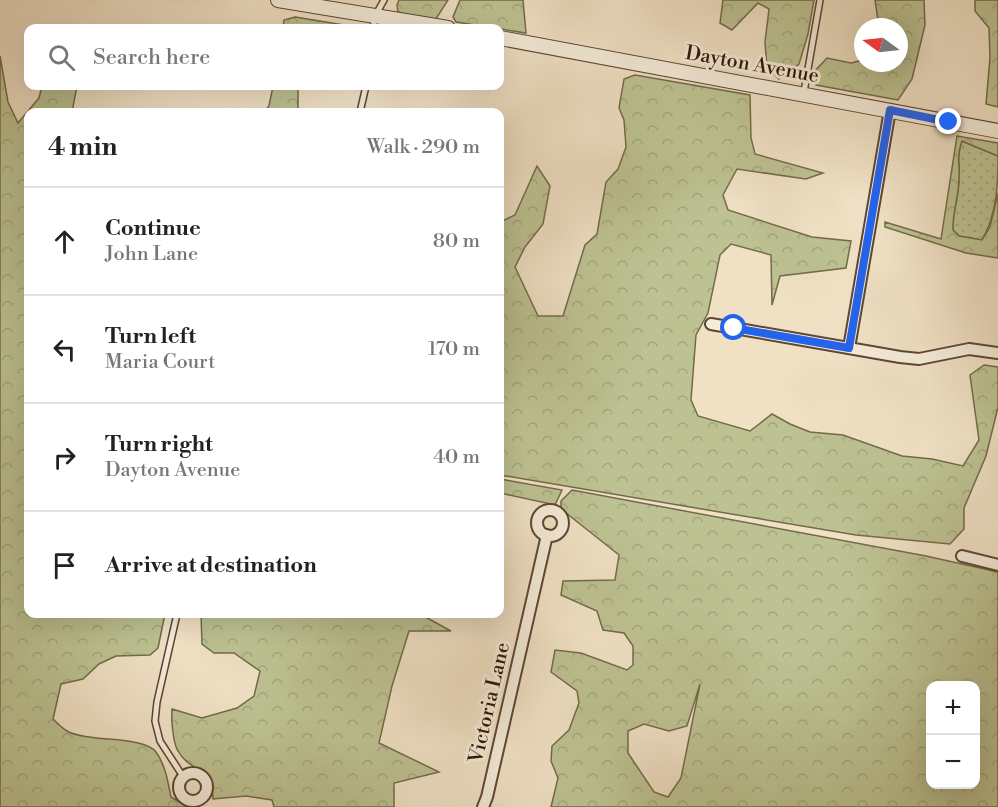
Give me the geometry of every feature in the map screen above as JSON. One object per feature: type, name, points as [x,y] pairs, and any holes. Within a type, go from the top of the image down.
[{"type":"street","points":[[278,0],[374,22],[399,24]]},
{"type":"street","name":"Dayton Avenue","points":[[504,39],[998,131]]},
{"type":"street","points":[[849,348],[890,110]]},
{"type":"street","points":[[711,324],[919,359],[969,349],[998,353]]},
{"type":"street","name":"Victoria Lane","points":[[483,807],[547,536]]},
{"type":"street","points":[[962,556],[998,565]]},
{"type":"street","points":[[193,774],[205,780],[207,789],[201,803],[183,797],[180,789],[184,778],[193,774]]},
{"type":"lane","points":[[374,22],[384,0]]},
{"type":"lane","points":[[803,94],[820,0]]},
{"type":"lane","points":[[361,108],[365,90]]},
{"type":"lane","points":[[176,618],[157,702],[155,721],[160,741],[184,778]]},
{"type":"green space","points":[[399,0],[448,0],[434,22],[398,12]]},
{"type":"green space","points":[[460,0],[523,0],[526,33],[504,30],[504,24],[456,22],[453,17]]},
{"type":"green space","points":[[723,0],[814,0],[808,34],[799,64],[779,79],[767,69],[765,42],[769,9],[758,3],[732,30],[720,23]]},
{"type":"green space","points":[[875,0],[924,0],[925,25],[912,79],[898,100],[816,85],[812,74],[827,58],[854,62],[854,72],[908,72],[908,18],[878,18]]},
{"type":"green space","points":[[975,0],[998,0],[998,107],[986,104],[990,58],[989,28],[975,11]]},
{"type":"green space","points":[[295,17],[338,24],[284,24],[284,20]]},
{"type":"green space","points":[[0,56],[8,102],[18,123],[24,116],[24,618],[164,618],[158,648],[150,655],[116,656],[99,664],[83,679],[61,684],[53,719],[65,730],[76,735],[128,741],[149,747],[156,752],[162,762],[171,797],[187,807],[0,807]]},
{"type":"green space","points":[[635,75],[750,95],[751,138],[755,154],[823,173],[806,179],[737,169],[723,195],[728,210],[812,237],[851,241],[846,268],[780,276],[772,305],[771,255],[731,244],[720,255],[708,313],[696,335],[691,400],[698,416],[750,431],[772,414],[810,432],[843,435],[902,456],[932,459],[963,466],[979,440],[970,375],[984,365],[998,367],[998,407],[986,456],[964,508],[964,529],[950,544],[856,535],[504,476],[504,220],[515,215],[537,166],[550,186],[543,224],[525,247],[515,267],[538,316],[563,316],[585,245],[597,234],[606,182],[618,169],[626,147],[624,120],[619,108],[624,79]]},
{"type":"green space","points":[[41,90],[76,90],[73,108],[31,108],[39,98]]},
{"type":"green space","points":[[272,90],[298,90],[298,108],[267,108]]},
{"type":"green space","points":[[957,136],[998,143],[998,156],[962,141],[959,152],[959,185],[953,230],[959,236],[982,240],[990,227],[998,193],[998,258],[966,253],[885,227],[885,222],[941,239]]},
{"type":"green space","points":[[962,141],[998,156],[994,210],[982,240],[959,236],[953,230]]},
{"type":"green space","points":[[504,480],[562,490],[555,505],[504,494]]},
{"type":"green space","points":[[572,490],[926,556],[998,572],[998,807],[551,807],[558,778],[551,761],[552,746],[569,730],[579,703],[577,691],[551,672],[555,650],[581,653],[627,670],[633,665],[633,646],[624,633],[603,630],[597,611],[561,595],[563,581],[615,580],[619,555],[561,509],[561,501]],"holes":[[[700,684],[681,778],[668,797],[654,792],[628,753],[628,731],[644,724],[669,731],[687,726]]]},
{"type":"green space","points":[[201,618],[427,618],[451,631],[409,631],[392,686],[379,743],[439,772],[394,783],[394,807],[274,807],[272,800],[246,796],[213,799],[212,788],[205,774],[183,758],[176,747],[172,709],[202,718],[237,708],[254,696],[260,671],[234,653],[214,653],[202,644]]},
{"type":"route","points":[[734,328],[849,348],[890,110],[949,122]]}]
